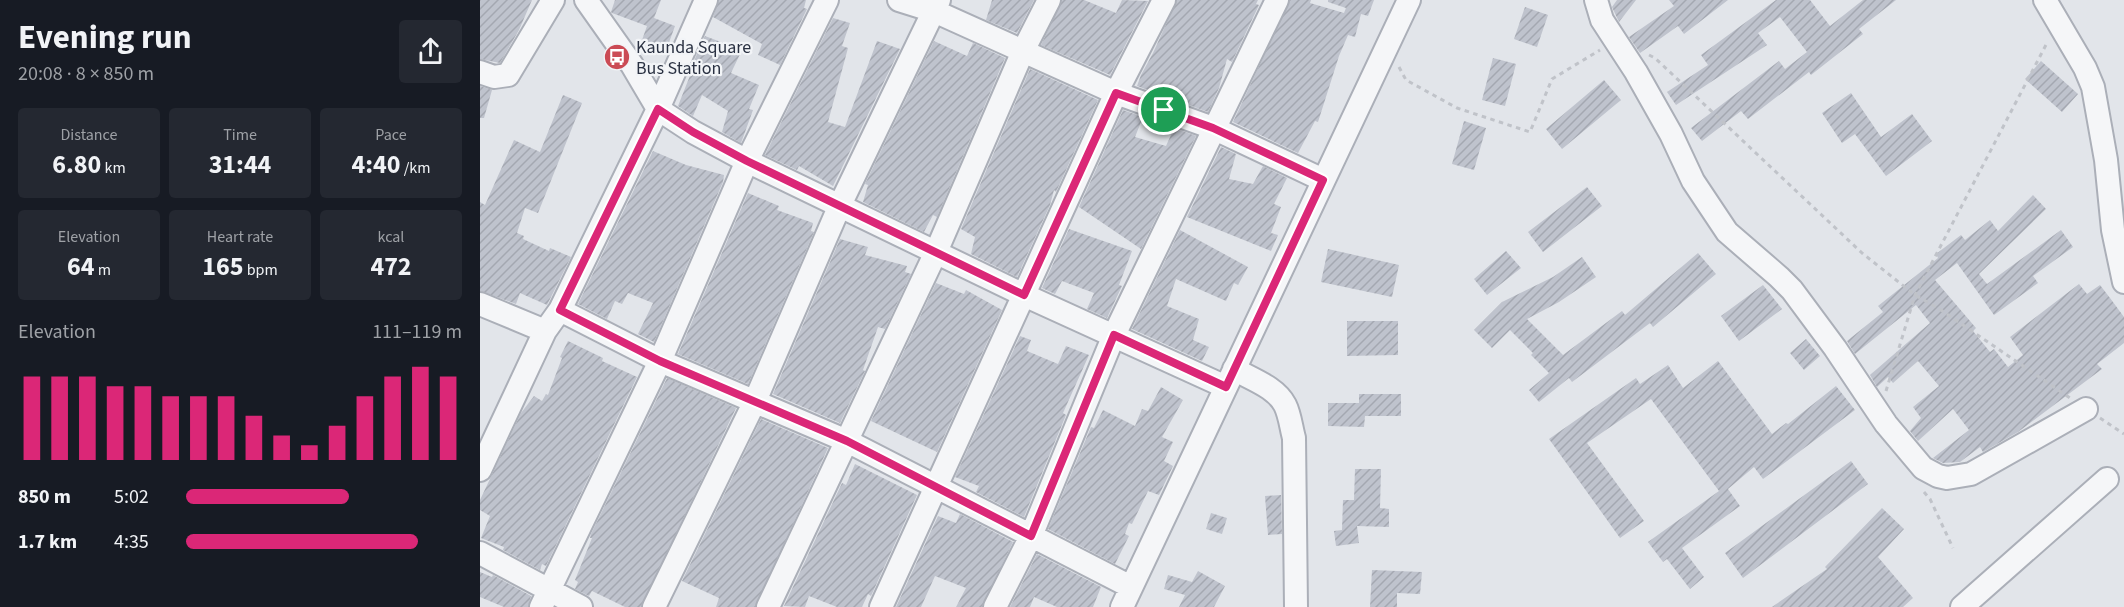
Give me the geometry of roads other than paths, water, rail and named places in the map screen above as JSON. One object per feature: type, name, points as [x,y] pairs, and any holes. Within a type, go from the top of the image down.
[{"type":"street","points":[[480,72],[494,77],[508,75],[554,0]]},
{"type":"street","points":[[586,0],[632,65],[658,109],[693,132],[747,161],[1024,295],[1114,335],[1230,378],[1274,391],[1285,404],[1294,438],[1296,607]]},
{"type":"street","points":[[480,470],[545,331],[560,310],[658,109],[706,0]]},
{"type":"street","points":[[544,599],[660,361],[747,161],[827,0]]},
{"type":"street","points":[[899,0],[937,6],[1023,51],[1116,93],[1213,128],[1323,180]]},
{"type":"street","points":[[768,607],[936,252],[1023,51],[1049,0]]},
{"type":"street","points":[[881,607],[1116,93],[1164,0]]},
{"type":"street","points":[[995,607],[1031,536],[1114,335],[1277,0]]},
{"type":"street","points":[[560,310],[660,361],[847,441],[937,486],[1031,536],[1126,597],[1409,0]]},
{"type":"street","points":[[1596,0],[1602,20],[1636,72],[1671,134],[1693,182],[1727,232],[1792,290],[1835,348],[1886,424],[1923,468],[1938,477],[1947,478],[1971,474],[2086,409]]},
{"type":"street","points":[[2045,0],[2094,87],[2106,160],[2113,230],[2124,282]]},
{"type":"street","points":[[654,607],[755,401],[840,205],[937,6]]},
{"type":"street","points":[[480,304],[545,331]]},
{"type":"street","points":[[1962,607],[2106,479]]},
{"type":"street","points":[[480,553],[544,599],[581,607]]},
{"type":"place","name":"Kaunda Square Bus Station","points":[[617,57]]}]
